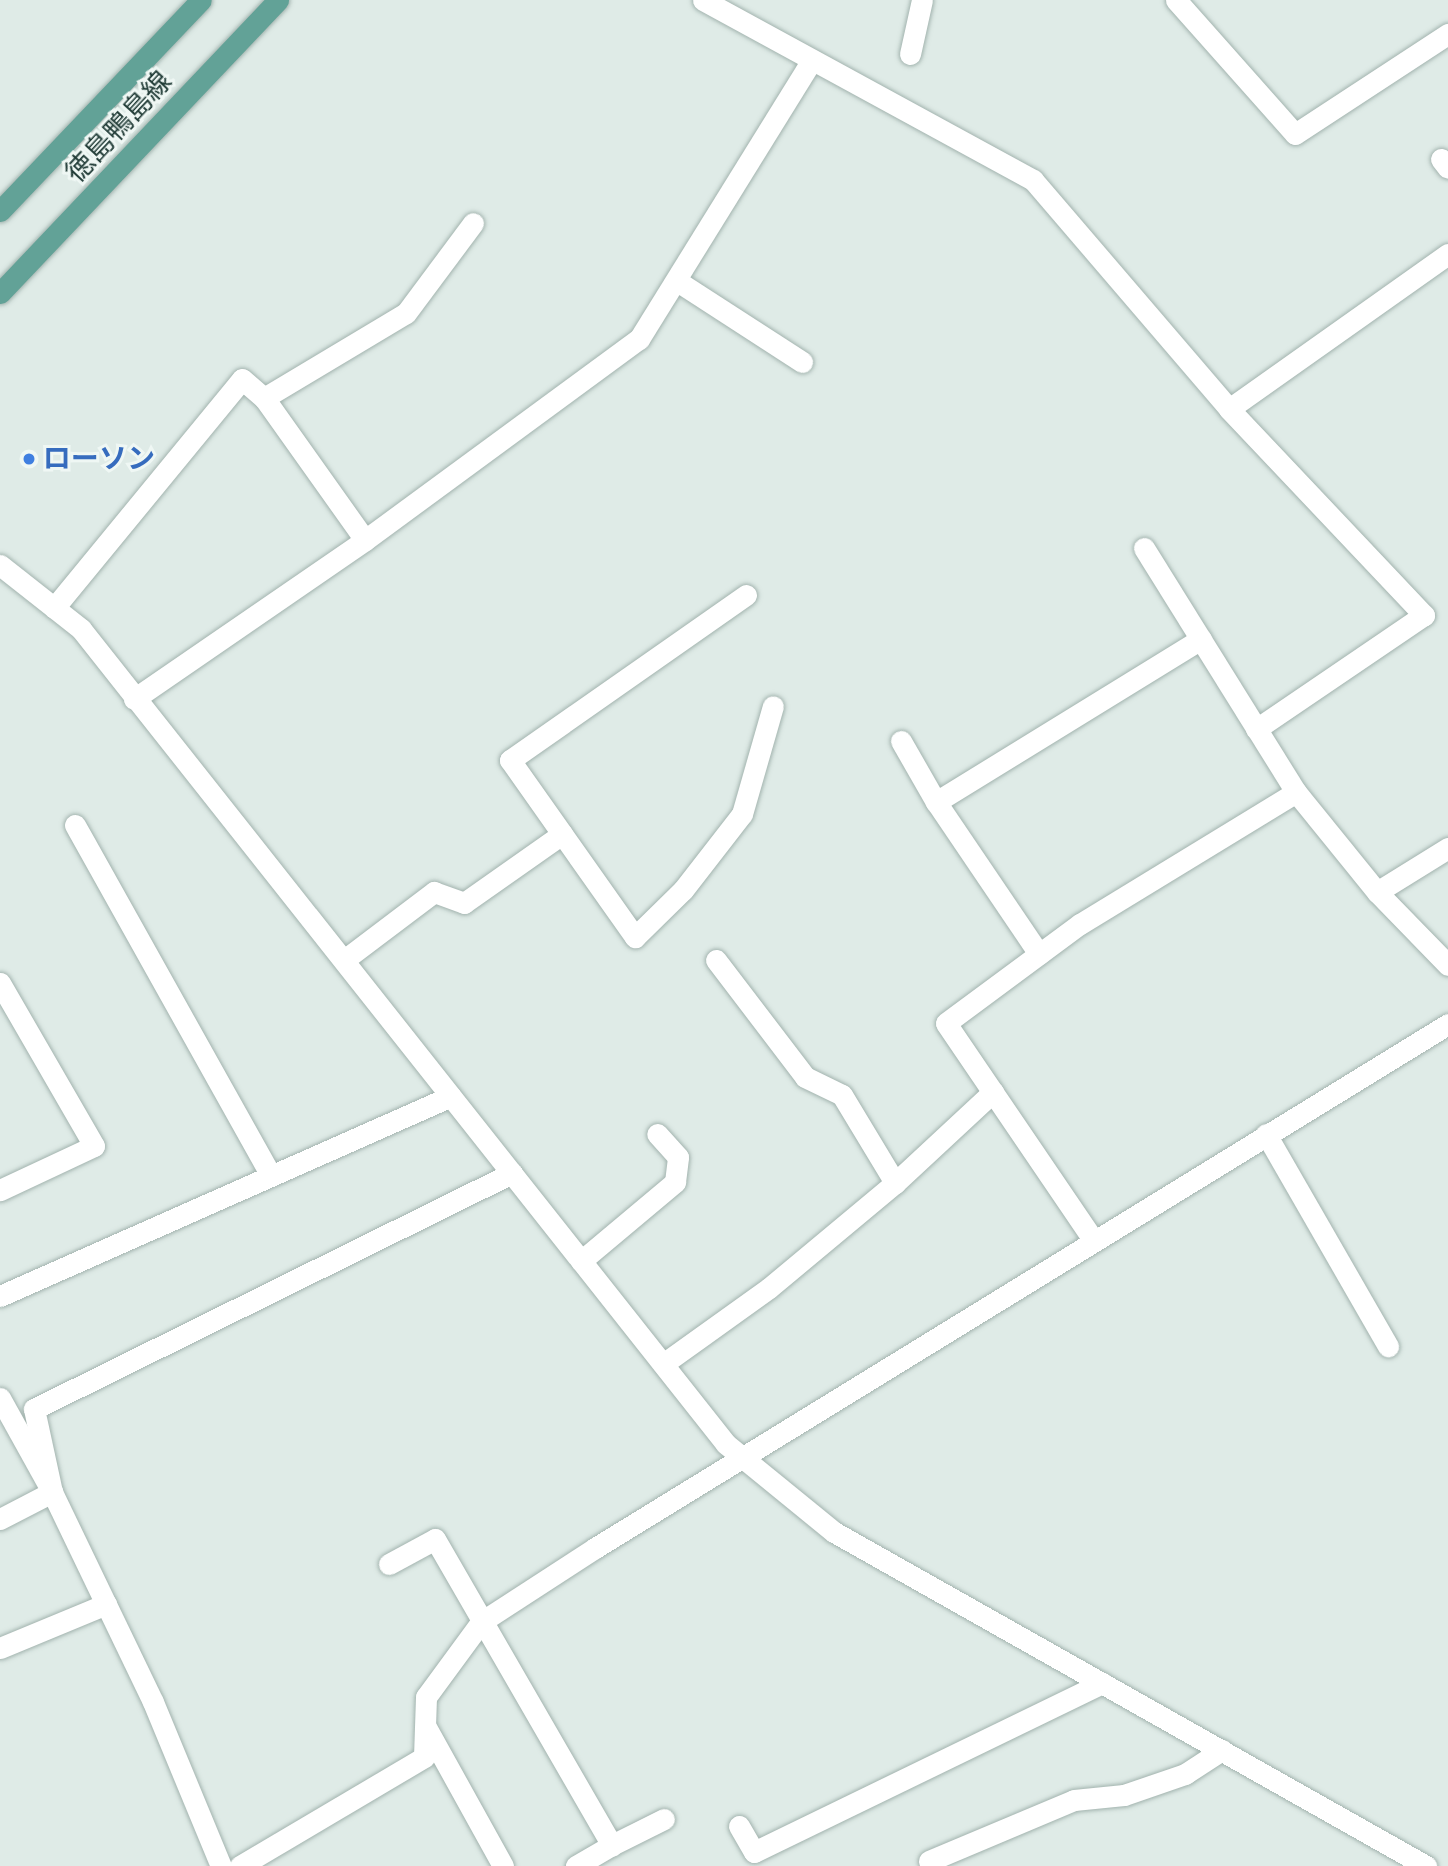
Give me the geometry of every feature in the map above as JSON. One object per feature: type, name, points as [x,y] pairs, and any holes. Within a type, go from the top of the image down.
[{"type":"main road","name":"徳島鴨島線","points":[[0,211],[201,0]]},
{"type":"main road","name":"徳島鴨島線","points":[[0,293],[278,0]]},
{"type":"street","points":[[703,0],[1033,180],[1229,409],[1424,615],[1256,729]]},
{"type":"street","points":[[910,54],[922,0]]},
{"type":"street","points":[[1188,4],[1295,134],[1448,34]]},
{"type":"street","points":[[134,699],[365,540],[639,340],[812,60]]},
{"type":"street","points":[[264,398],[406,313],[473,223]]},
{"type":"street","points":[[1229,409],[1448,254]]},
{"type":"street","points":[[677,281],[802,362]]},
{"type":"street","points":[[54,608],[242,379],[264,398],[365,540]]},
{"type":"street","points":[[1144,548],[1296,792],[1377,892],[1448,965]]},
{"type":"street","points":[[0,565],[81,629],[726,1444],[834,1532],[1426,1866]]},
{"type":"street","points":[[746,595],[510,760],[635,937],[684,890],[742,814],[773,706]]},
{"type":"street","points":[[936,802],[1201,639]]},
{"type":"street","points":[[901,741],[936,802],[1039,954]]},
{"type":"street","points":[[1094,1241],[946,1023],[1080,924],[1296,792]]},
{"type":"street","points":[[75,825],[271,1176]]},
{"type":"street","points":[[344,960],[434,892],[464,903],[562,834]]},
{"type":"street","points":[[1377,892],[1448,848]]},
{"type":"street","points":[[716,960],[805,1077],[842,1095],[895,1182]]},
{"type":"street","points":[[0,983],[94,1146],[0,1190]]},
{"type":"street","points":[[240,1866],[424,1757],[426,1697],[481,1622],[743,1457],[1448,1024]]},
{"type":"street","points":[[663,1364],[769,1288],[895,1182],[993,1092]]},
{"type":"street","points":[[0,1296],[451,1096]]},
{"type":"street","points":[[581,1261],[675,1182],[678,1157],[657,1134]]},
{"type":"street","points":[[1266,1135],[1388,1346]]},
{"type":"street","points":[[52,1492],[34,1409],[512,1173]]},
{"type":"street","points":[[0,1398],[52,1492],[107,1604],[153,1702],[221,1866]]},
{"type":"street","points":[[0,1519],[52,1492]]},
{"type":"street","points":[[389,1564],[435,1539],[612,1845]]},
{"type":"street","points":[[0,1648],[107,1604]]},
{"type":"street","points":[[739,1826],[754,1852],[1102,1683]]},
{"type":"street","points":[[425,1725],[503,1866]]},
{"type":"street","points":[[929,1861],[1074,1800],[1124,1795],[1185,1774],[1222,1751]]},
{"type":"street","points":[[576,1866],[664,1819]]},
{"type":"place","name":"ローソン","points":[[29,459]]}]
